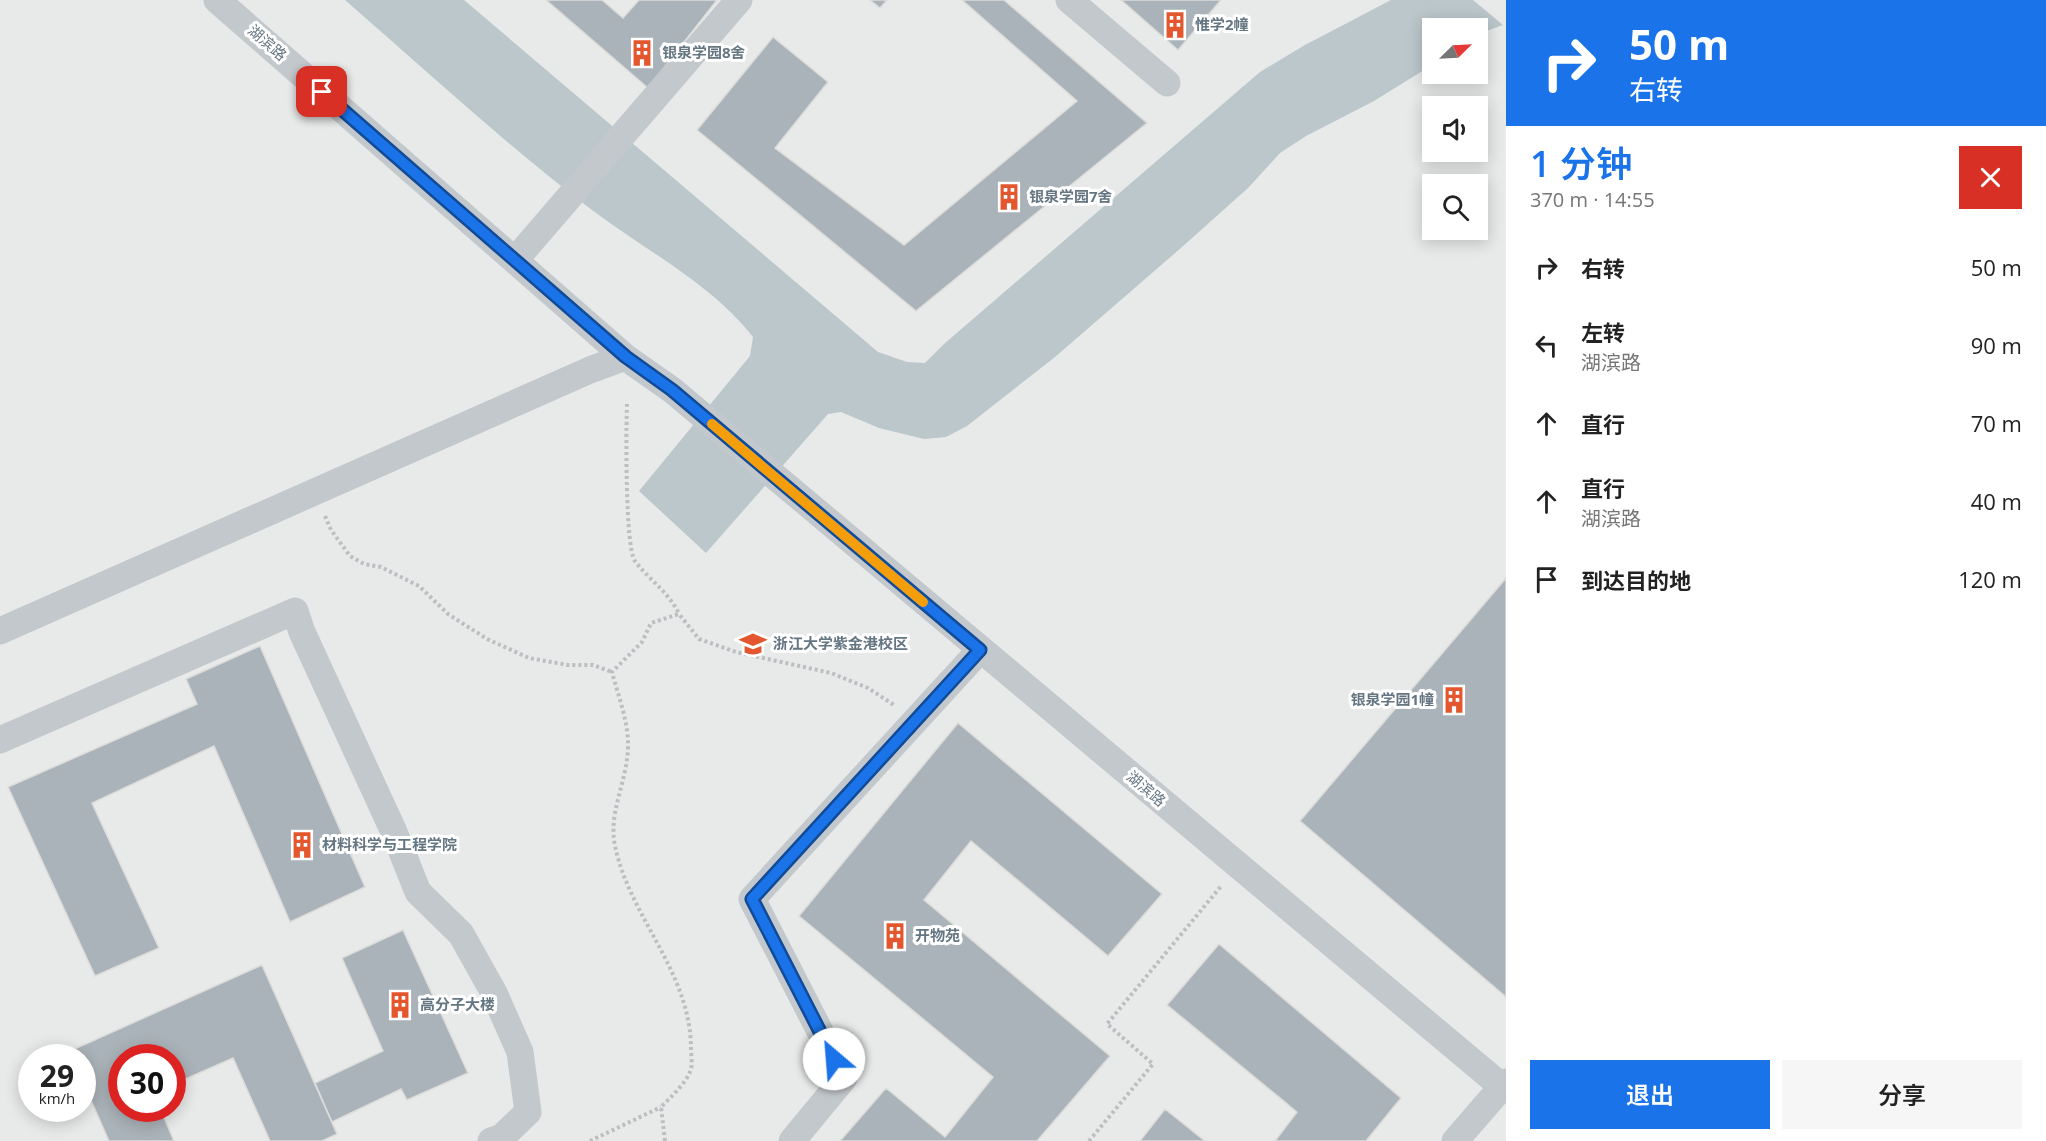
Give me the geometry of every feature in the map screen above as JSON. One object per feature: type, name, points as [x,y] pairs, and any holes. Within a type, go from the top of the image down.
[{"type":"street","name":"湖滨路","points":[[217,0],[626,357],[672,390],[1238,866],[1505,1086]]},
{"type":"street","points":[[515,260],[739,0]]},
{"type":"street","points":[[1069,0],[1167,83]]},
{"type":"street","points":[[0,631],[590,370],[626,357]]},
{"type":"street","points":[[0,740],[296,611],[302,632],[394,832],[418,892],[461,934],[494,993],[520,1052],[528,1112],[502,1137],[491,1141]]},
{"type":"street","points":[[792,1141],[844,1078],[752,899],[980,650]]},
{"type":"street","points":[[1455,1141],[1505,1086]]},
{"type":"path","points":[[627,404],[628,529],[634,559],[667,593],[679,614],[699,639],[736,652],[831,673],[868,688],[916,720]]},
{"type":"path","points":[[315,492],[331,530],[350,556],[364,564],[381,567],[418,586],[462,624],[487,639],[529,658],[568,665],[593,665],[612,672]]},
{"type":"path","points":[[612,672],[642,642],[651,623],[679,614]]},
{"type":"path","points":[[590,1141],[661,1107],[691,1071],[691,1026],[662,947],[640,914],[615,846],[613,815],[625,772],[628,747],[626,726],[612,672]]},
{"type":"path","points":[[1089,1141],[1153,1064],[1107,1024],[1238,866]]},
{"type":"path","points":[[661,1107],[665,1141]]},
{"type":"shaded area","name":"浙江大学紫金港校区","points":[[0,0],[1506,0],[1506,1141],[0,1141]]},
{"type":"shaded area","points":[[345,0],[464,0],[878,352],[907,362],[925,363],[944,344],[1260,72],[1305,45],[1391,0],[1473,0],[1503,25],[1488,30],[1488,18],[1422,18],[1422,71],[1374,101],[1306,136],[1280,153],[1248,188],[1182,247],[1055,357],[967,426],[946,437],[924,439],[879,428],[841,412],[828,414],[706,553],[639,491],[750,356],[753,337],[718,300],[592,210],[467,107]]},
{"type":"building","name":"银泉学园8舍","points":[[546,0],[602,0],[623,18],[639,0],[717,0],[648,88]]},
{"type":"building","points":[[870,0],[887,0],[880,8]]},
{"type":"building","name":"银泉学园7舍","points":[[962,0],[1004,0],[1147,123],[916,311],[697,130],[773,37],[828,82],[775,148],[904,245],[1077,101]]},
{"type":"building","name":"惟学2幢","points":[[1121,0],[1221,0],[1178,50]]},
{"type":"building","name":"银泉学园1幢","points":[[1506,578],[1506,997],[1300,821]]},
{"type":"building","name":"材料科学与工程学院","points":[[260,646],[365,887],[290,922],[214,746],[92,803],[159,948],[95,976],[8,787],[197,704],[186,679]]},
{"type":"building","name":"开物苑","points":[[958,723],[1162,894],[1108,956],[971,841],[924,900],[1110,1056],[1037,1141],[840,1141],[886,1088],[945,1137],[993,1077],[799,916]]},
{"type":"building","name":"高分子大楼","points":[[403,930],[468,1073],[407,1100],[401,1089],[332,1122],[315,1083],[383,1051],[342,958]]},
{"type":"building","points":[[1219,944],[1401,1098],[1366,1141],[1275,1141],[1297,1112],[1167,1005]]},
{"type":"building","points":[[262,965],[337,1134],[322,1141],[270,1141],[233,1058],[186,1079],[186,1044],[108,1044],[108,1122],[166,1122],[174,1141],[109,1141],[96,1112],[96,1044],[86,1044]]},
{"type":"building","points":[[1165,1109],[1205,1141],[1140,1141]]},
{"type":"slow traffic","points":[[712,424],[923,602]]},
{"type":"place","name":"惟学2幢","points":[[1175,25]]},
{"type":"place","name":"银泉学园8舍","points":[[642,53]]},
{"type":"place","name":"银泉学园7舍","points":[[1009,197]]},
{"type":"place","name":"浙江大学紫金港校区","points":[[753,644]]},
{"type":"place","name":"银泉学园1幢","points":[[1454,700]]},
{"type":"place","name":"材料科学与工程学院","points":[[302,845]]},
{"type":"place","name":"开物苑","points":[[895,936]]},
{"type":"place","name":"高分子大楼","points":[[400,1005]]},
{"type":"route","points":[[322,92],[626,357],[672,390],[980,650],[752,899],[834,1059]]}]
